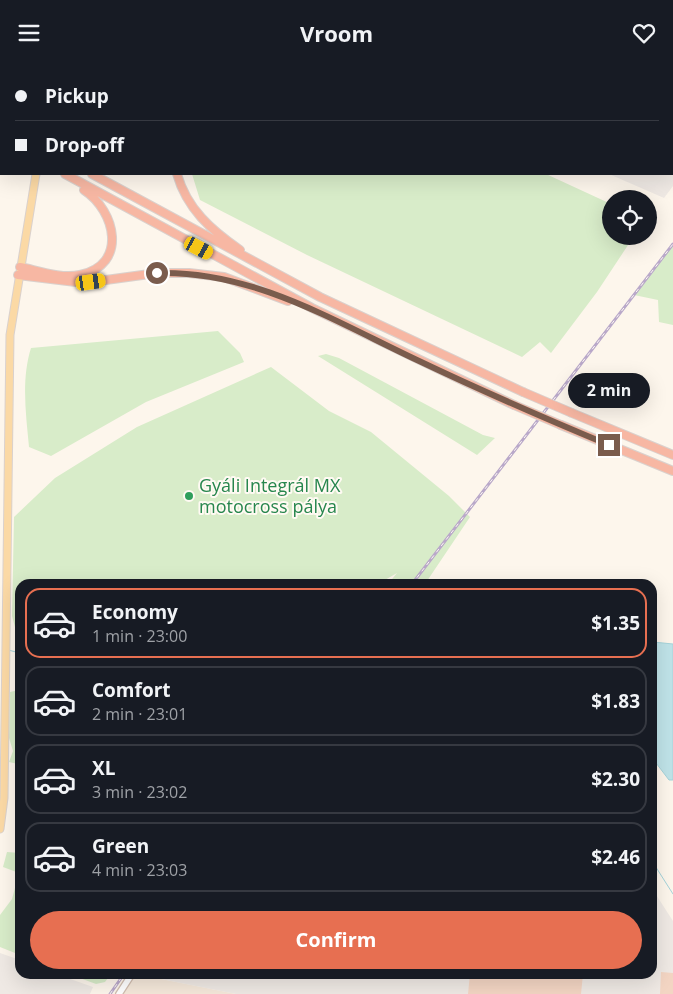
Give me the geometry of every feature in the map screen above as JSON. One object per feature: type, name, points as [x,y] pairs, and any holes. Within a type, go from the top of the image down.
[{"type":"highway","points":[[19,271],[78,275],[95,268],[110,251],[113,230],[105,209],[94,196],[70,181],[67,175]]},
{"type":"highway","points":[[68,175],[312,308],[514,405],[673,471]]},
{"type":"highway","points":[[94,175],[283,278],[523,392],[673,455]]},
{"type":"highway","points":[[177,175],[190,204],[206,224],[227,241],[272,268],[283,278]]},
{"type":"highway","points":[[19,271],[76,283],[157,273],[200,274],[246,284],[312,308]]},
{"type":"main road","points":[[0,829],[4,798],[3,669],[6,648],[10,335],[36,175]]},
{"type":"street","points":[[119,994],[129,979]]},
{"type":"shaded area","points":[[611,175],[673,175],[673,186],[664,198],[657,195],[657,190],[646,190]]},
{"type":"shaded area","points":[[657,896],[673,921],[673,994],[236,994],[161,979],[657,979]]},
{"type":"shaded area","points":[[0,953],[15,958],[15,979],[70,979],[93,987],[90,994],[0,994]]},
{"type":"shaded area","points":[[125,979],[161,979],[236,994],[117,994]]},
{"type":"green space","points":[[192,175],[548,175],[602,200],[602,245],[628,245],[597,292],[551,353],[540,342],[522,357],[307,255],[200,200]]},
{"type":"green space","points":[[673,244],[673,325],[659,322],[658,300],[634,295]]},
{"type":"green space","points":[[218,331],[240,353],[244,362],[146,402],[51,456],[29,447],[25,385],[31,348]]},
{"type":"green space","points":[[326,354],[339,358],[483,435],[495,438],[477,455],[318,356]]},
{"type":"green space","name":"Gyáli Integrál MX motocross pálya","points":[[271,367],[329,411],[371,432],[449,496],[470,517],[428,579],[392,579],[397,573],[387,579],[15,579],[15,627],[12,616],[14,517],[55,478],[137,427]]},
{"type":"green space","points":[[15,691],[15,763],[9,762],[13,751],[9,738],[10,692]]},
{"type":"green space","points":[[7,852],[15,853],[15,872],[3,867]]},
{"type":"green space","points":[[15,888],[15,953],[0,947],[0,915],[12,899]]},
{"type":"green space","points":[[82,979],[107,979],[105,982],[96,984]]},
{"type":"water","points":[[657,642],[673,644],[673,780],[669,780],[657,764]]},
{"type":"building","points":[[661,972],[673,973],[673,994],[660,994]]},
{"type":"building","points":[[470,979],[582,979],[581,994],[468,994]]},
{"type":"waterway","points":[[8,650],[15,652]]},
{"type":"waterway","points":[[657,869],[673,894]]},
{"type":"railway","points":[[416,579],[673,244]]},
{"type":"railway","points":[[110,994],[120,979]]},
{"type":"place","name":"Gyáli Integrál MX motocross pálya","points":[[189,496]]},
{"type":"route","points":[[157,273],[181,272],[224,277],[292,303],[312,308],[514,405],[609,445]]}]
